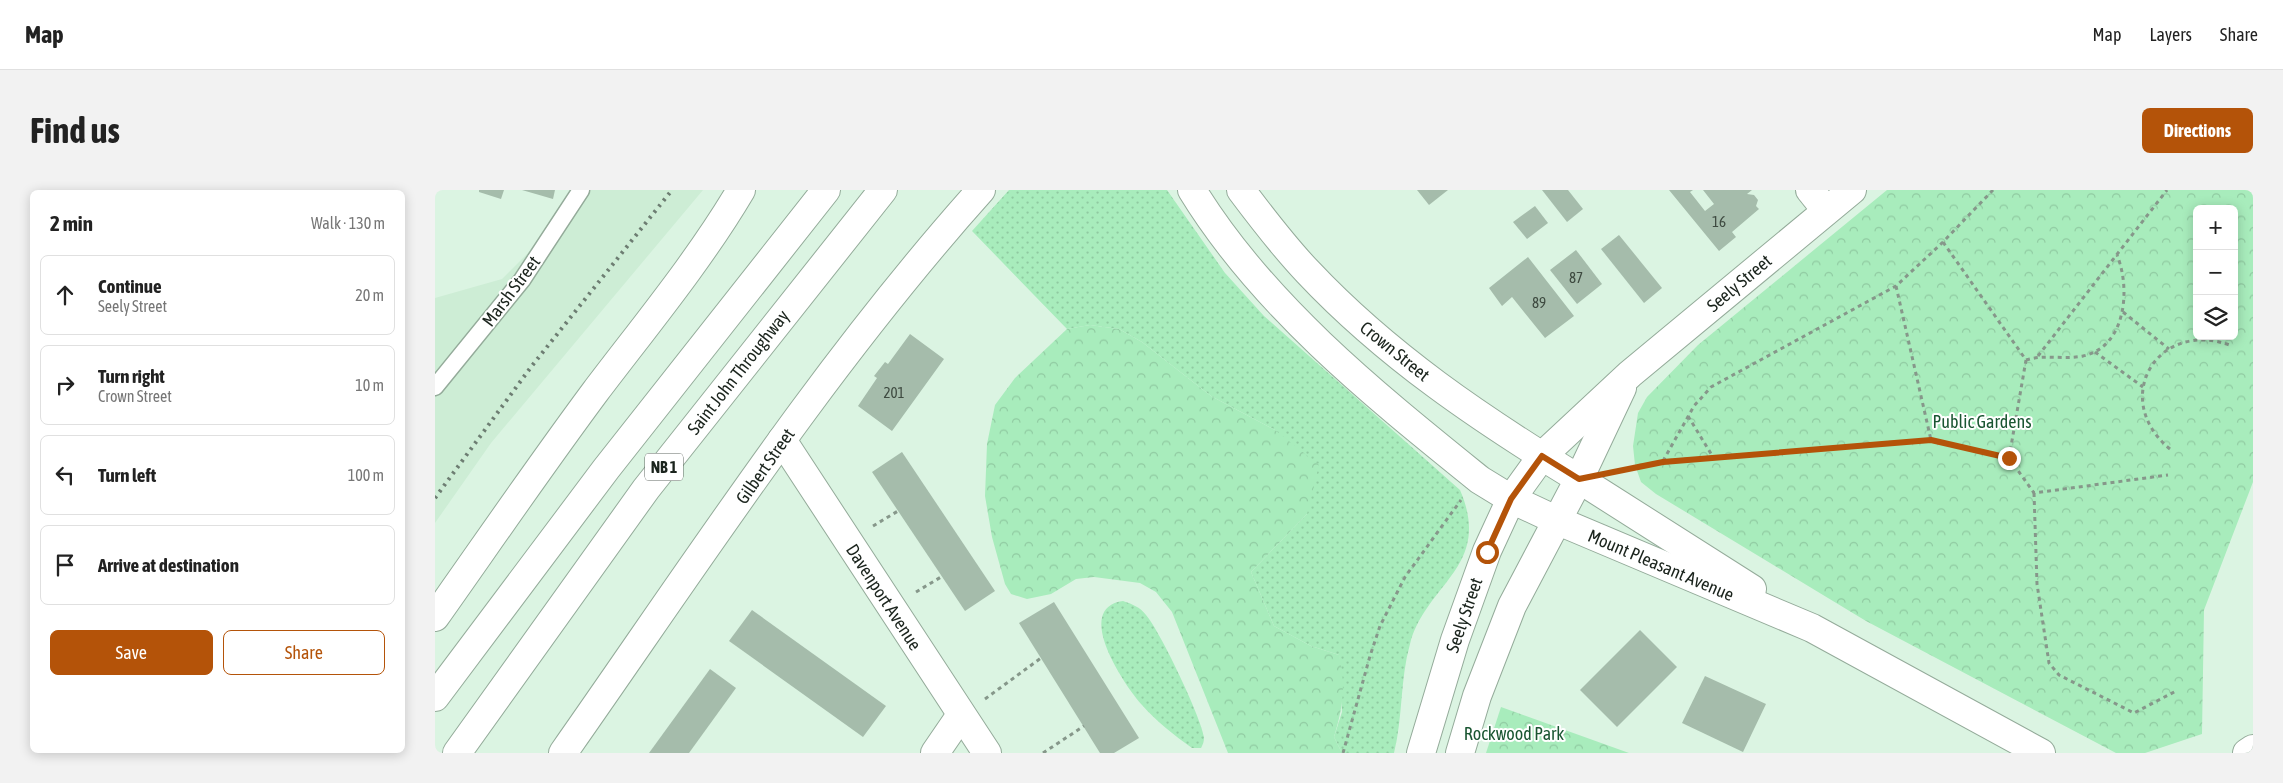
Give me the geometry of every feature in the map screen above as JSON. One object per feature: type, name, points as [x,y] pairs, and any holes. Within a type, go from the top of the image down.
[{"type":"main road","points":[[435,617],[554,447],[659,308],[729,211],[741,190]]},
{"type":"main road","name":"NB 1","points":[[435,697],[606,469],[826,190]]},
{"type":"main road","name":"Saint John Throughway","points":[[457,753],[647,489],[883,190]]},
{"type":"main road","name":"Gilbert Street","points":[[563,753],[782,440],[851,347],[981,190]]},
{"type":"main road","name":"Crown Street","points":[[1241,190],[1308,272],[1363,326],[1471,411],[1579,479]]},
{"type":"main road","name":"Seely Street","points":[[1421,753],[1455,640],[1487,552],[1511,499],[1542,456],[1818,200],[1852,190]]},
{"type":"main road","points":[[1196,197],[1237,252],[1306,330],[1480,480],[1511,499]]},
{"type":"main road","name":"Seely Street","points":[[1461,753],[1477,696],[1512,606],[1579,479],[1628,376]]},
{"type":"main road","name":"Davenport Avenue","points":[[782,440],[987,753]]},
{"type":"main road","name":"Mount Pleasant Avenue","points":[[1579,479],[1812,628],[2041,753]]},
{"type":"main road","name":"Mount Pleasant Avenue","points":[[1511,499],[1556,520],[1812,628]]},
{"type":"main road","points":[[935,753],[961,715]]},
{"type":"main road","points":[[2247,753],[2253,750]]},
{"type":"lane","name":"Marsh Street","points":[[435,387],[522,280],[581,190]]},
{"type":"path","points":[[1663,462],[1699,398],[1718,382],[1896,286],[1943,242],[1993,190]]},
{"type":"path","points":[[2038,356],[2167,190]]},
{"type":"path","points":[[1943,242],[2026,360],[2009,458]]},
{"type":"path","points":[[2026,360],[2038,356],[2073,357],[2095,352],[2112,337],[2123,312],[2121,270],[2117,255]]},
{"type":"path","points":[[1896,286],[1931,440]]},
{"type":"path","points":[[2123,312],[2169,348]]},
{"type":"path","points":[[2170,449],[2151,429],[2142,401],[2143,387],[2153,365],[2169,348],[2184,341],[2217,340],[2232,346]]},
{"type":"path","points":[[2095,352],[2143,387]]},
{"type":"path","points":[[1688,416],[1713,457]]},
{"type":"path","points":[[1579,479],[1663,462],[1931,440],[2009,458],[2034,493],[2037,584],[2047,655],[2053,669],[2059,675],[2134,713],[2176,691]]},
{"type":"path","points":[[2034,493],[2167,475]]},
{"type":"path","points":[[1343,753],[1369,656],[1405,576],[1460,501],[1480,480]]},
{"type":"path","points":[[887,518],[898,511]]},
{"type":"path","points":[[931,584],[941,577]]},
{"type":"path","points":[[995,692],[1041,658]]},
{"type":"path","points":[[1043,753],[1084,726]]},
{"type":"shaded area","points":[[591,190],[703,190],[491,443],[435,523],[435,298],[502,279]]},
{"type":"green space","points":[[1009,190],[1167,190],[1225,273],[1264,316],[1460,490],[1468,516],[1468,538],[1463,556],[1418,623],[1410,644],[1394,753],[1342,753],[1334,737],[1342,712],[1339,655],[1311,646],[1274,626],[1251,572],[1307,514],[1275,430],[1211,396],[1142,342],[1119,329],[1090,325],[1067,329],[972,231]]},
{"type":"green space","name":"Public Gardens","points":[[1887,190],[2253,190],[2253,482],[2204,610],[2202,734],[2145,753],[2116,753],[1866,621],[1656,494],[1641,482],[1635,465],[1633,446],[1638,413],[1647,397],[1698,345]]},
{"type":"green space","points":[[1090,325],[1119,329],[1142,342],[1211,396],[1275,430],[1319,465],[1307,514],[1251,572],[1274,626],[1311,646],[1339,655],[1343,687],[1340,716],[1334,737],[1342,753],[1228,753],[1172,612],[1156,592],[1140,583],[1094,577],[1076,579],[1051,594],[1027,599],[1011,594],[1005,584],[992,537],[985,496],[987,444],[995,405],[1015,378],[1067,329]]},
{"type":"green space","points":[[1123,601],[1136,606],[1144,612],[1161,638],[1196,712],[1204,737],[1201,748],[1192,748],[1153,717],[1134,695],[1115,666],[1102,632],[1102,618],[1108,607]]},
{"type":"green space","name":"Rockwood Park","points":[[1501,707],[1629,753],[1486,753]]},
{"type":"building","points":[[479,190],[504,190],[501,199],[479,192]]},
{"type":"building","points":[[522,190],[555,190],[553,199]]},
{"type":"building","points":[[1417,190],[1448,190],[1429,205]]},
{"type":"building","points":[[1542,190],[1568,190],[1583,209],[1567,222]]},
{"type":"building","points":[[1669,190],[1693,190],[1690,192],[1705,211],[1714,204],[1703,190],[1752,190],[1747,194],[1754,195],[1758,200],[1756,206],[1759,209],[1732,232],[1736,237],[1719,251]]},
{"type":"building","points":[[1535,206],[1548,223],[1527,239],[1513,222]]},
{"type":"building","points":[[1619,235],[1662,288],[1644,303],[1601,249]]},
{"type":"building","points":[[1576,250],[1602,284],[1577,304],[1550,270]]},
{"type":"building","points":[[1528,257],[1574,316],[1545,338],[1512,297],[1502,306],[1489,288]]},
{"type":"building","points":[[910,334],[944,359],[892,431],[858,406],[877,378],[874,376],[885,362],[888,364]]},
{"type":"building","points":[[902,452],[995,591],[965,611],[872,472]]},
{"type":"building","points":[[1054,602],[1139,738],[1114,753],[1100,753],[1019,623]]},
{"type":"building","points":[[752,610],[886,706],[863,737],[729,641]]},
{"type":"building","points":[[1640,630],[1677,667],[1617,727],[1580,690]]},
{"type":"building","points":[[710,669],[736,688],[689,753],[649,753]]},
{"type":"building","points":[[1705,676],[1766,704],[1743,752],[1682,723]]},
{"type":"railway","points":[[435,498],[531,367],[672,190]]},
{"type":"route","points":[[1487,552],[1511,499],[1542,456],[1579,479],[1663,462],[1931,440],[2009,458]]}]
